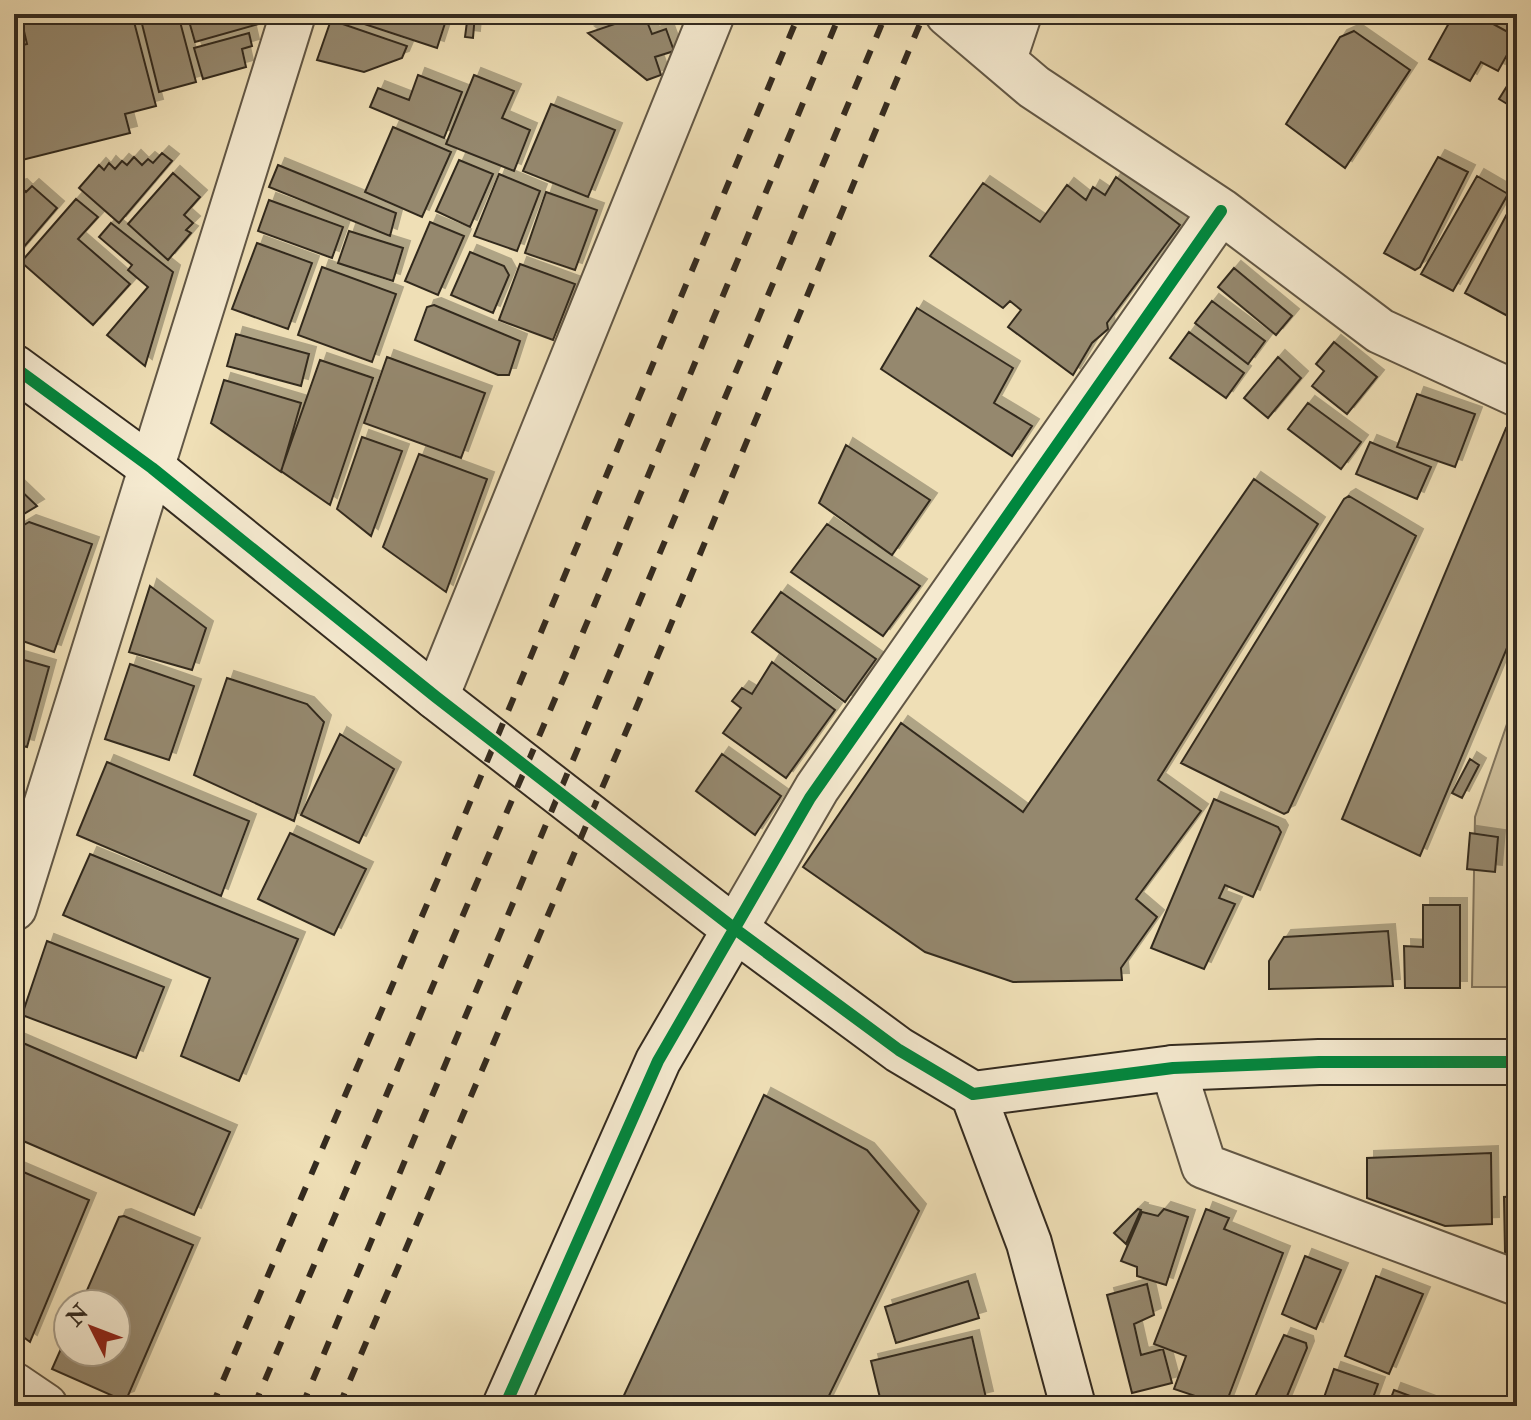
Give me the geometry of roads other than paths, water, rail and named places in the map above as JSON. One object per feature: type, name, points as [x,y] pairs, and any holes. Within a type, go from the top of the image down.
[{"type":"street","points":[[14,908],[126,542],[152,468],[171,395],[293,14]]},
{"type":"street","points":[[436,697],[712,14]]},
{"type":"street","points":[[948,14],[1034,87],[1221,211],[1380,331],[1517,394]]},
{"type":"street","points":[[1004,59],[1019,14]]},
{"type":"street","points":[[505,1406],[658,1061],[817,788],[1221,211]]},
{"type":"street","points":[[14,367],[152,468],[436,697],[735,929],[899,1050],[973,1094],[1173,1068],[1319,1062],[1517,1062]]},
{"type":"street","points":[[1173,1068],[1204,1166],[1517,1283]]},
{"type":"street","points":[[973,1094],[1029,1243],[1073,1406]]},
{"type":"street","points":[[14,1385],[45,1406]]},
{"type":"railway","points":[[212,1406],[443,867],[799,14]]},
{"type":"railway","points":[[254,1406],[566,673],[840,14]]},
{"type":"railway","points":[[302,1406],[886,14]]},
{"type":"railway","points":[[339,1406],[637,706],[924,14]]}]
